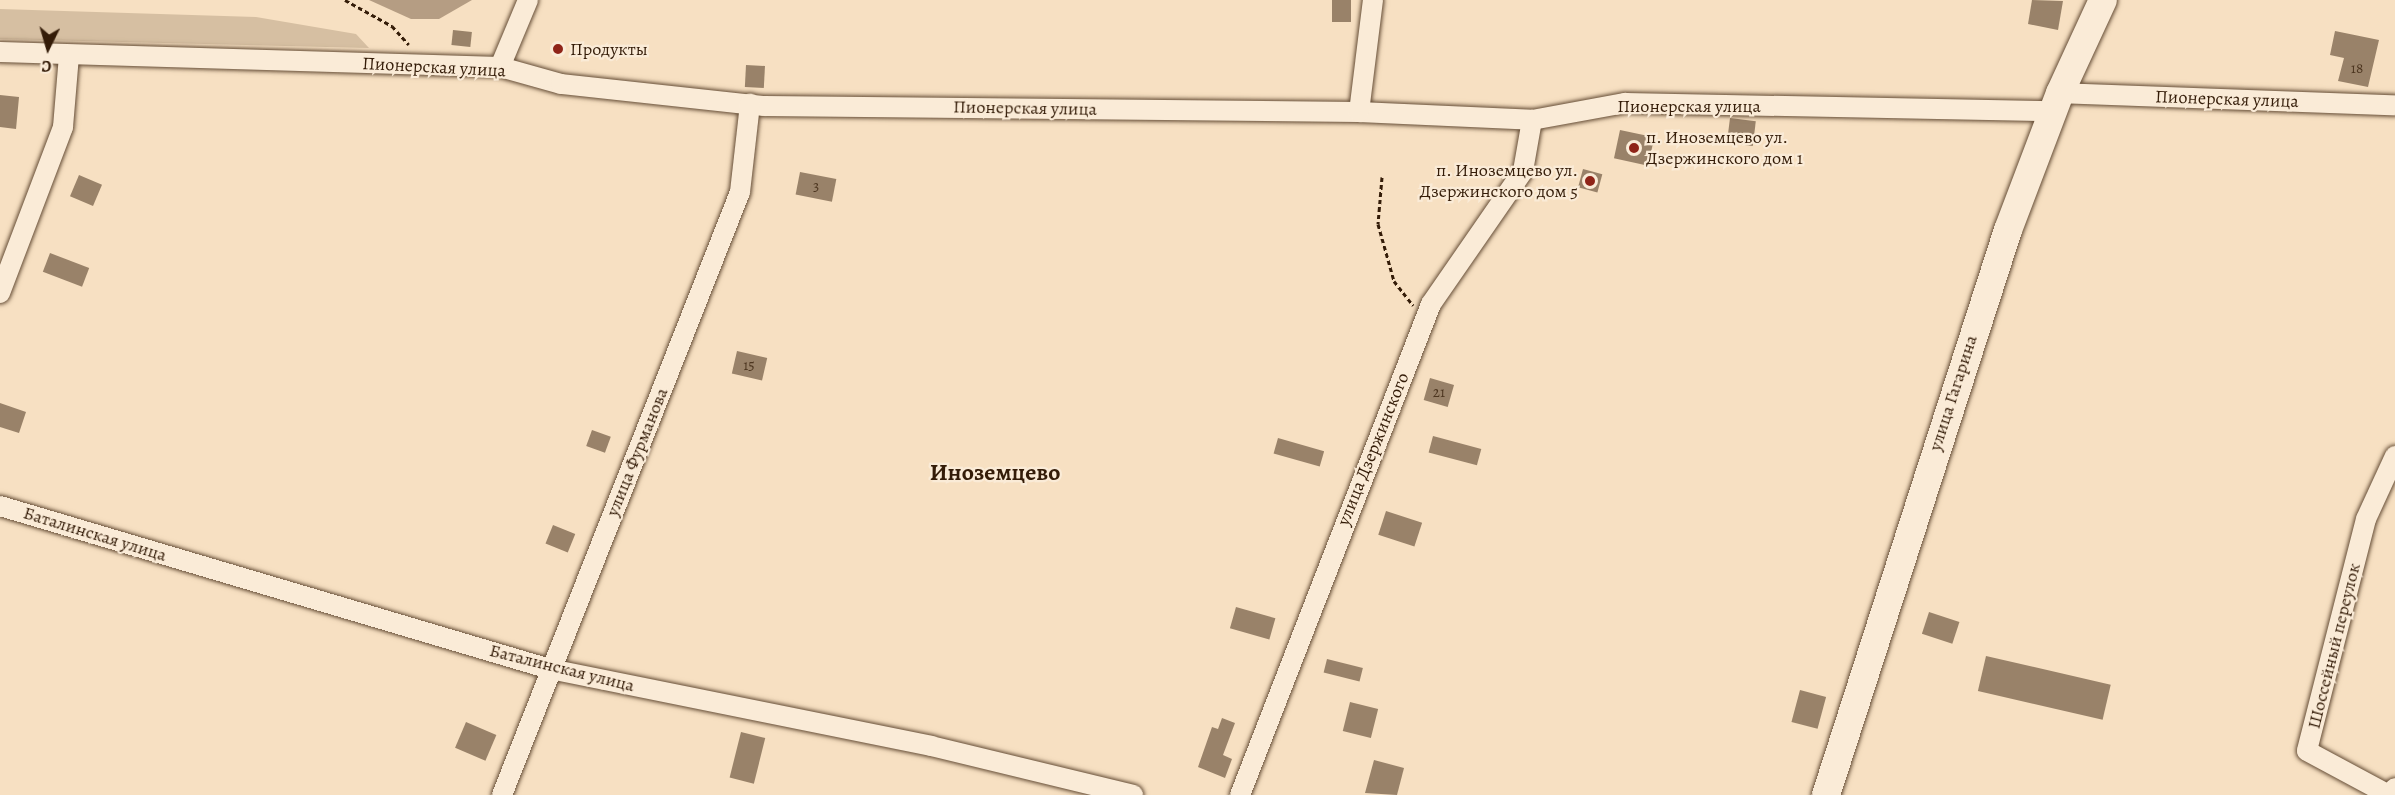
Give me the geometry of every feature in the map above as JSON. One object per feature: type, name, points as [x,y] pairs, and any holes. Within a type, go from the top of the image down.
[{"type":"main road","name":"улица Гагарина","points":[[1826,795],[1968,345],[2056,102],[2103,0]]},
{"type":"street","points":[[500,67],[528,0]]},
{"type":"street","points":[[1359,111],[1372,0]]},
{"type":"street","name":"Пионерская улица","points":[[0,52],[500,67],[561,84],[750,104],[1359,111],[1532,120],[1625,103],[2056,102],[2395,105]]},
{"type":"street","points":[[0,292],[63,127],[69,55]]},
{"type":"street","name":"улица Фурманова","points":[[502,795],[740,192],[750,104]]},
{"type":"street","name":"улица Дзержинского","points":[[1240,795],[1424,321],[1523,171],[1532,120]]},
{"type":"street","name":"Шоссейный переулок","points":[[2389,795],[2307,750],[2366,519],[2395,456]]},
{"type":"street","name":"Баталинская улица","points":[[0,506],[550,669],[930,746],[1133,795]]},
{"type":"street","points":[[2389,795],[2395,788]]},
{"type":"path","points":[[345,0],[392,26],[427,65]]},
{"type":"path","points":[[1382,177],[1378,224],[1386,256],[1394,281],[1424,321]]},
{"type":"shaded area","points":[[369,0],[472,0],[439,19],[411,19]]},
{"type":"shaded area","points":[[0,9],[256,17],[356,34],[369,48],[0,39]]},
{"type":"building","points":[[1332,0],[1351,0],[1351,22],[1332,22]]},
{"type":"building","points":[[2032,0],[2063,1],[2058,30],[2028,24]]},
{"type":"building","points":[[453,30],[472,32],[470,47],[451,45]]},
{"type":"building","points":[[2335,31],[2379,40],[2368,87],[2338,81],[2344,58],[2330,55]]},
{"type":"building","points":[[746,65],[765,66],[764,88],[745,87]]},
{"type":"building","points":[[0,95],[19,97],[16,129],[0,127]]},
{"type":"building","points":[[1730,118],[1756,121],[1753,146],[1727,143]]},
{"type":"building","name":"п. Иноземцево ул. Дзержинского дом 1","points":[[1620,130],[1654,137],[1648,166],[1614,158]]},
{"type":"building","name":"п. Иноземцево ул. Дзержинского дом 5","points":[[1583,169],[1602,174],[1597,193],[1578,187]]},
{"type":"building","points":[[800,172],[836,179],[832,202],[796,195]]},
{"type":"building","points":[[79,175],[102,185],[93,206],[70,196]]},
{"type":"building","points":[[50,253],[89,268],[82,287],[43,272]]},
{"type":"building","points":[[737,351],[767,358],[762,380],[732,373]]},
{"type":"building","points":[[1430,378],[1454,385],[1448,407],[1424,400]]},
{"type":"building","points":[[0,403],[26,412],[19,433],[0,427]]},
{"type":"building","points":[[592,430],[611,437],[605,453],[586,446]]},
{"type":"building","points":[[1433,436],[1481,449],[1477,465],[1429,452]]},
{"type":"building","points":[[1278,438],[1324,451],[1320,467],[1274,453]]},
{"type":"building","points":[[1386,511],[1422,523],[1414,547],[1378,535]]},
{"type":"building","points":[[553,525],[575,534],[568,553],[546,544]]},
{"type":"building","points":[[1236,607],[1275,618],[1269,639],[1230,628]]},
{"type":"building","points":[[1929,612],[1959,622],[1952,644],[1922,634]]},
{"type":"building","points":[[1986,656],[2111,685],[2103,720],[1978,691]]},
{"type":"building","points":[[1327,659],[1363,668],[1360,682],[1324,673]]},
{"type":"building","points":[[1800,690],[1826,697],[1818,729],[1791,722]]},
{"type":"building","points":[[1350,702],[1378,709],[1371,738],[1343,731]]},
{"type":"building","points":[[1222,718],[1235,723],[1223,755],[1232,759],[1225,778],[1198,767],[1212,727],[1218,729]]},
{"type":"building","points":[[466,722],[496,735],[485,761],[455,748]]},
{"type":"building","points":[[741,732],[765,738],[754,784],[730,778]]},
{"type":"building","points":[[1374,760],[1404,768],[1397,795],[1365,793]]},
{"type":"place","name":"Продукты","points":[[558,49]]},
{"type":"place","name":"п. Иноземцево ул. Дзержинского дом 1","points":[[1634,148]]},
{"type":"place","name":"п. Иноземцево ул. Дзержинского дом 5","points":[[1590,181]]},
{"type":"district","name":"Иноземцево","points":[[995,473]]}]
